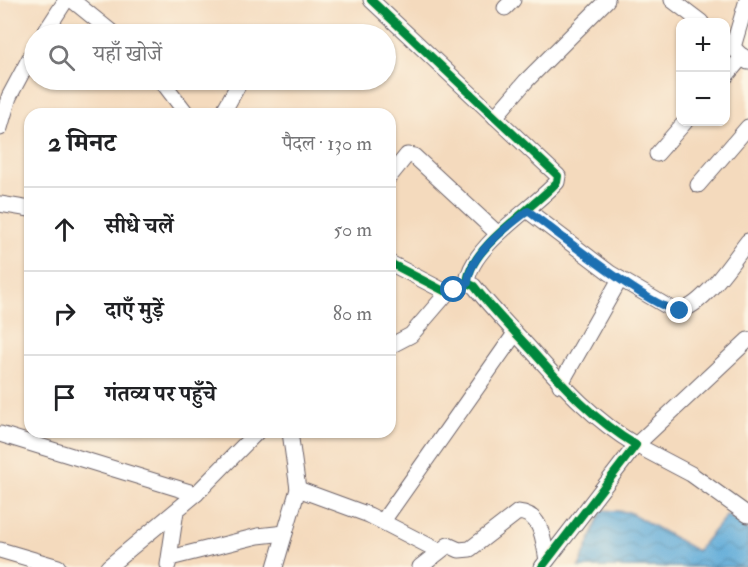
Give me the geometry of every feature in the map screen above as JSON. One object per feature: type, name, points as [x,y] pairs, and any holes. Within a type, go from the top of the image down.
[{"type":"street","points":[[50,24],[66,0]]},
{"type":"street","points":[[72,0],[102,24]]},
{"type":"street","points":[[371,0],[558,176],[557,182],[528,211],[497,233],[474,265],[468,283]]},
{"type":"street","points":[[495,117],[534,73],[608,0]]},
{"type":"street","points":[[672,0],[696,18]]},
{"type":"street","points":[[728,72],[737,51],[747,0]]},
{"type":"street","points":[[0,128],[9,98],[24,69]]},
{"type":"street","points":[[169,90],[182,108]]},
{"type":"street","points":[[225,108],[235,90]]},
{"type":"street","points":[[657,154],[682,126]]},
{"type":"street","points":[[698,185],[748,128]]},
{"type":"street","points":[[396,169],[407,155],[414,156],[497,233]]},
{"type":"street","points":[[0,204],[24,208]]},
{"type":"street","points":[[528,211],[620,279],[675,311],[687,310],[703,296],[748,241]]},
{"type":"street","points":[[396,266],[448,291]]},
{"type":"street","points":[[560,385],[620,279]]},
{"type":"street","points":[[396,343],[411,335],[448,291],[468,283],[474,286],[514,335],[588,412],[636,445],[700,481],[748,515]]},
{"type":"street","points":[[383,521],[514,335]]},
{"type":"street","points":[[544,564],[636,445],[748,341]]},
{"type":"street","points":[[0,434],[196,494]]},
{"type":"street","points":[[108,567],[196,494],[251,438]]},
{"type":"street","points":[[275,567],[298,489],[291,438]]},
{"type":"street","points":[[298,489],[383,521],[439,550]]},
{"type":"street","points":[[176,511],[169,562],[258,536],[285,533]]},
{"type":"street","points":[[420,567],[448,545],[459,550],[470,549],[518,513],[524,513],[539,524],[544,564]]},
{"type":"street","points":[[0,550],[58,567]]},
{"type":"water","points":[[602,510],[629,512],[697,551],[727,515],[748,530],[748,567],[579,567]]},
{"type":"cycle path","points":[[371,0],[558,176],[557,182],[546,193],[490,242],[471,269],[467,283]]},
{"type":"cycle path","points":[[396,266],[444,291],[455,290],[467,283],[474,286],[581,403],[636,445],[542,567]]},
{"type":"route","points":[[454,290],[468,283],[468,276],[474,265],[497,233],[528,211],[610,273],[663,306],[680,311]]}]
